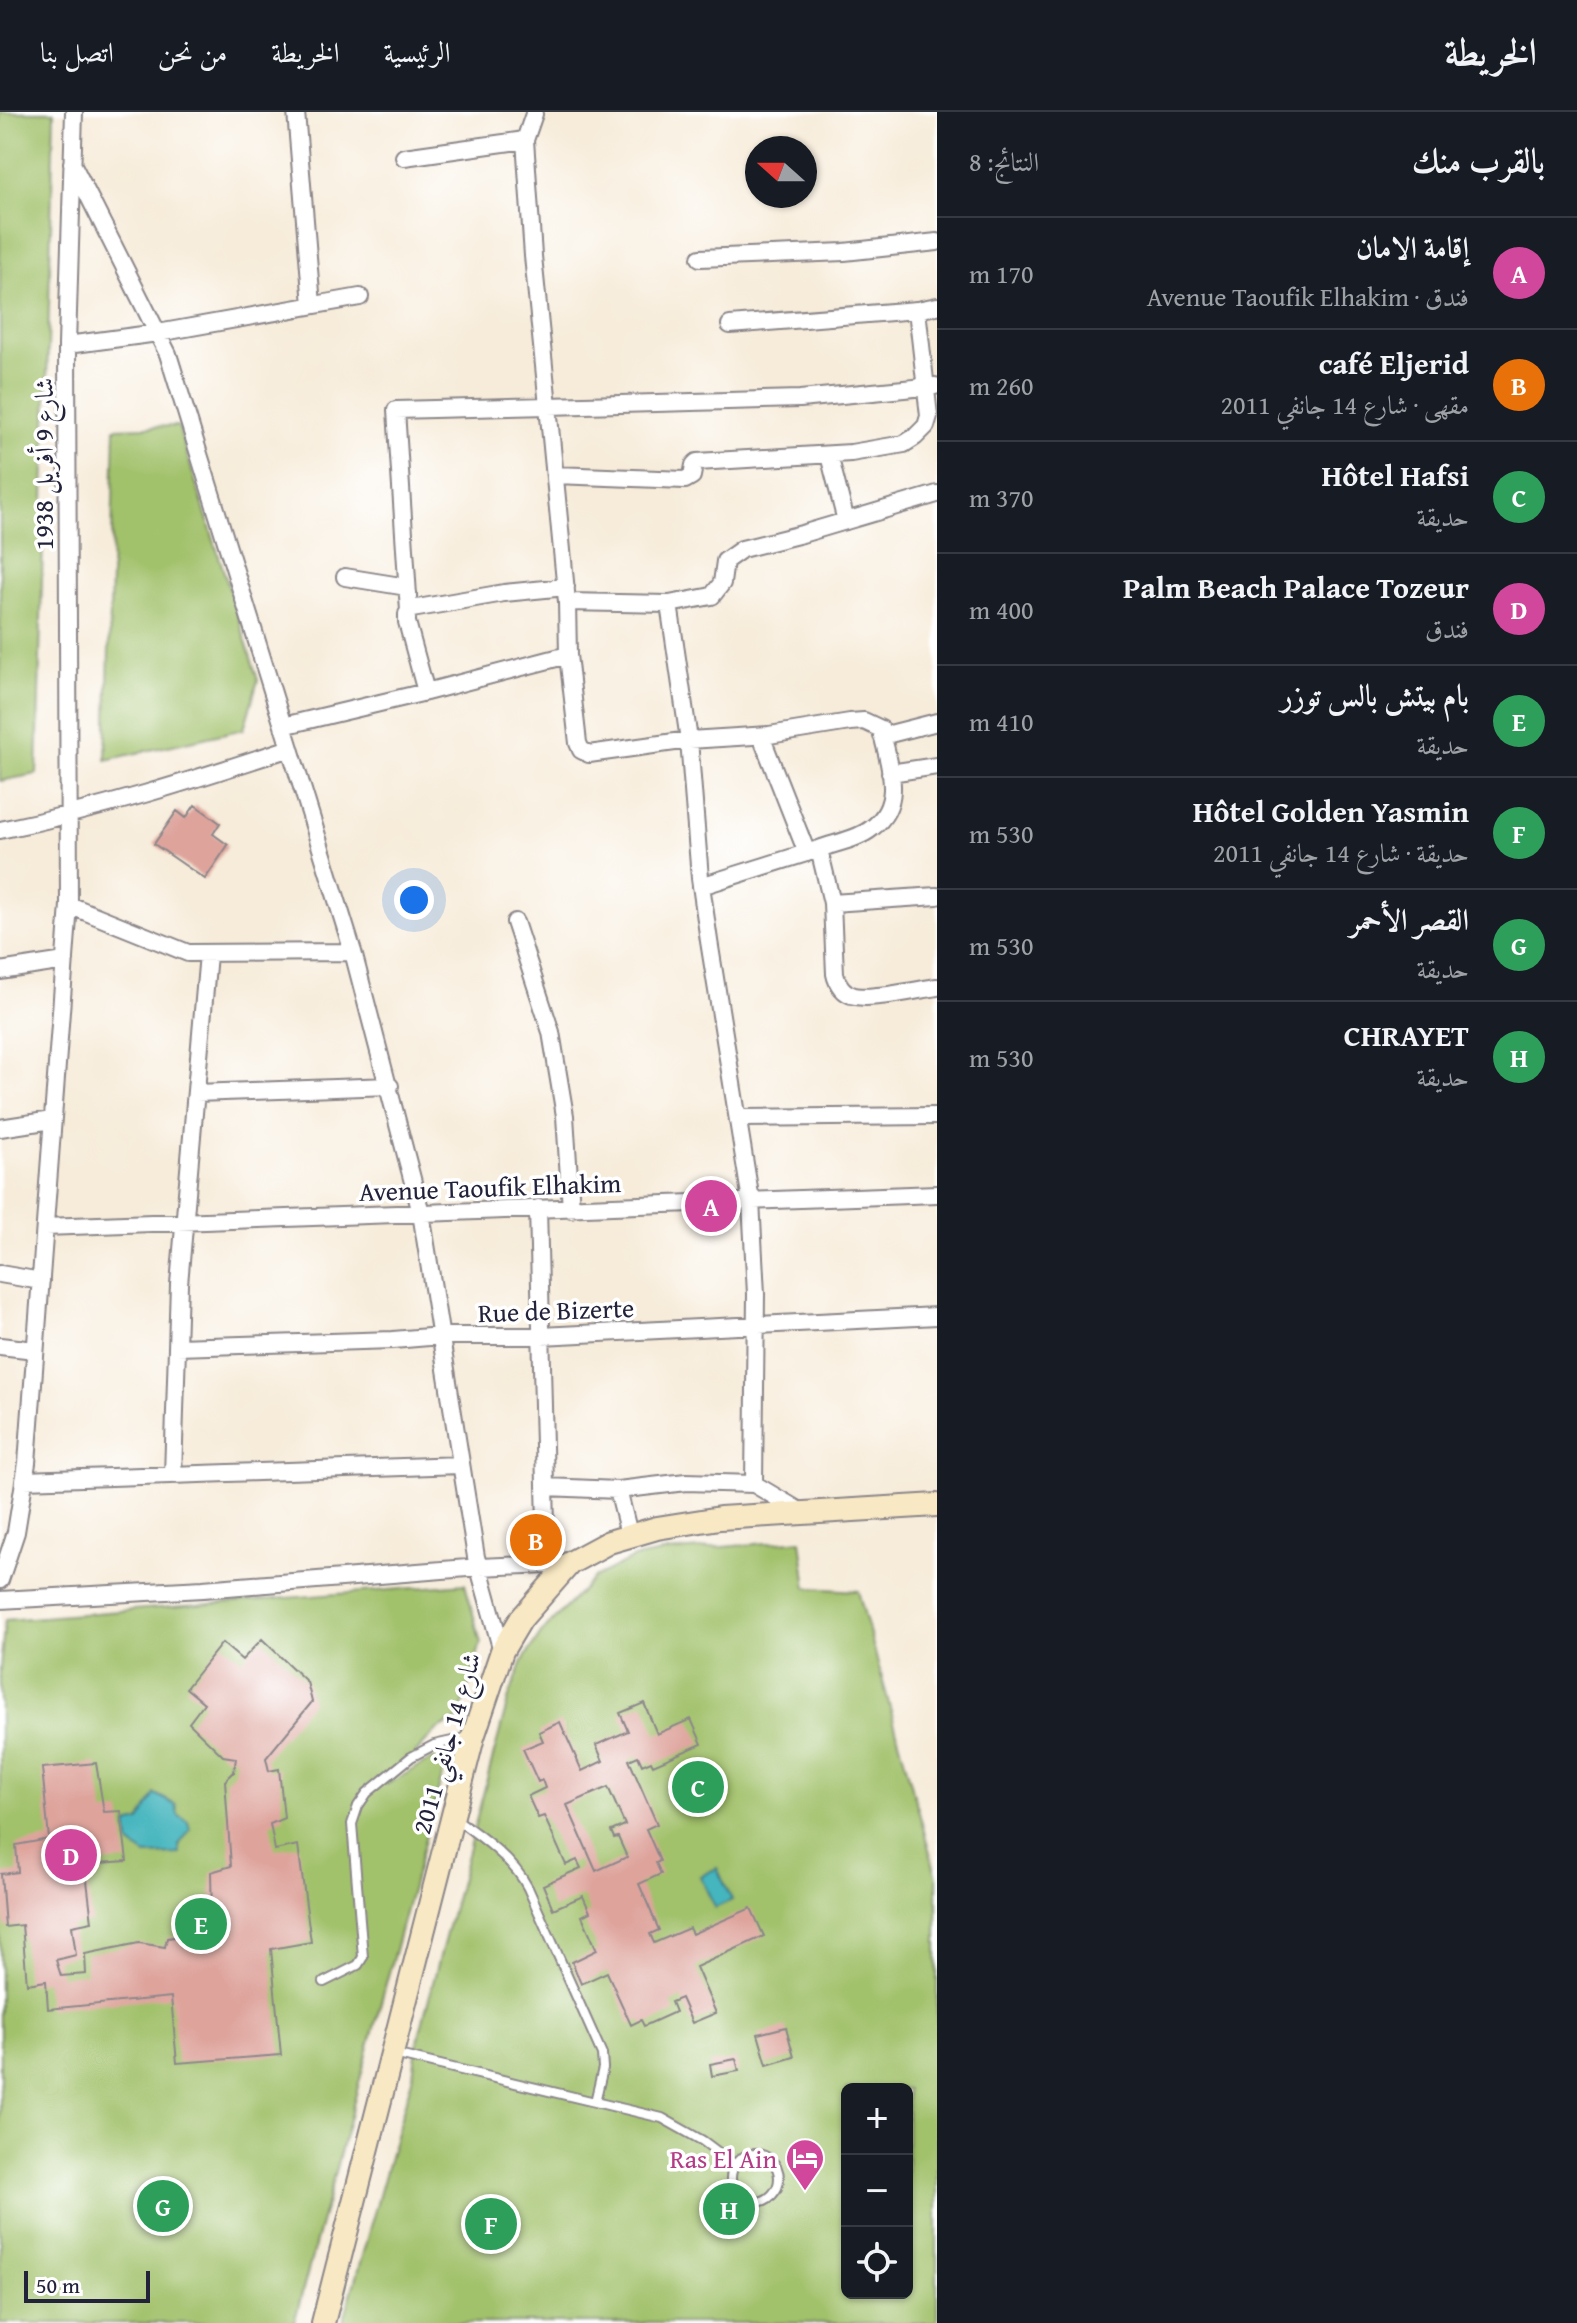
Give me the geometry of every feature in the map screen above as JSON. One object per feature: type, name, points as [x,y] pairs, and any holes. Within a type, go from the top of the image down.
[{"type":"main road","name":"شارع 14 جانفي 2011","points":[[323,2323],[473,1737],[502,1651],[558,1564],[629,1534],[707,1520],[937,1505]]},
{"type":"street","name":"شارع 9 أفريل 1938","points":[[0,1580],[16,1532],[24,1480],[69,905],[67,345],[74,112]]},
{"type":"street","points":[[296,112],[312,305]]},
{"type":"street","points":[[539,113],[525,140],[533,256],[567,595],[568,655],[581,750],[598,754],[689,740],[761,736],[864,721],[881,729],[894,786],[892,800],[870,830],[701,886]]},
{"type":"street","points":[[404,157],[525,140]]},
{"type":"street","points":[[72,163],[168,354],[353,952],[421,1213],[476,1557],[502,1651]]},
{"type":"street","points":[[700,258],[844,252],[937,242]]},
{"type":"street","points":[[67,345],[158,333],[360,297]]},
{"type":"street","points":[[730,325],[937,306]]},
{"type":"street","points":[[555,475],[685,480],[692,476],[697,462],[829,455],[904,444],[926,426],[932,387],[917,310]]},
{"type":"street","points":[[426,692],[407,622],[409,611],[396,410],[800,399],[932,387]]},
{"type":"street","points":[[829,455],[846,521]]},
{"type":"street","points":[[409,611],[504,593],[669,604],[712,596],[722,583],[725,561],[742,549],[937,494]]},
{"type":"street","points":[[345,577],[407,587]]},
{"type":"street","points":[[669,604],[689,740],[701,886],[751,1201],[755,1325],[754,1484]]},
{"type":"street","points":[[283,726],[568,655]]},
{"type":"street","points":[[882,736],[937,722]]},
{"type":"street","points":[[761,736],[813,851],[832,903],[837,981],[845,992],[853,996],[937,987]]},
{"type":"street","points":[[0,830],[67,816],[174,787],[290,748]]},
{"type":"street","points":[[890,773],[937,766]]},
{"type":"street","points":[[832,903],[937,896]]},
{"type":"street","points":[[69,905],[188,953],[353,952]]},
{"type":"street","points":[[515,922],[551,1032],[565,1116],[571,1209]]},
{"type":"street","points":[[173,1475],[185,1221],[208,954]]},
{"type":"street","points":[[0,971],[65,961]]},
{"type":"street","points":[[196,1093],[390,1086]]},
{"type":"street","points":[[739,1118],[937,1116]]},
{"type":"street","points":[[0,1128],[52,1120]]},
{"type":"street","name":"Avenue Taoufik Elhakim","points":[[45,1227],[937,1194]]},
{"type":"street","points":[[0,1600],[558,1564],[546,1487],[538,1208]]},
{"type":"street","points":[[0,1274],[41,1281]]},
{"type":"street","name":"Rue de Bizerte","points":[[177,1347],[441,1336],[541,1336],[937,1316]]},
{"type":"street","points":[[0,1346],[35,1350]]},
{"type":"street","points":[[24,1480],[460,1465]]},
{"type":"street","points":[[546,1487],[618,1490],[686,1482],[754,1484],[803,1513]]},
{"type":"street","points":[[618,1490],[629,1534]]},
{"type":"lane","points":[[324,1982],[358,1965],[363,1957],[352,1824],[358,1806],[367,1793],[411,1757],[434,1745],[473,1737]]},
{"type":"lane","points":[[452,1817],[474,1831],[521,1874],[602,2054],[603,2068],[595,2102]]},
{"type":"lane","points":[[394,2054],[662,2118],[703,2141],[735,2165]]},
{"type":"lane","points":[[753,2154],[770,2159],[779,2175],[774,2193],[767,2200],[758,2202],[740,2197],[731,2181],[735,2165],[753,2154]]},
{"type":"green space","points":[[0,112],[54,112],[37,774],[0,781]]},
{"type":"green space","points":[[178,426],[258,680],[244,729],[106,760],[115,428]]},
{"type":"green space","points":[[801,1540],[807,1588],[858,1591],[937,1878],[937,2323],[343,2323],[413,2075],[418,2039],[509,1697],[523,1661],[542,1632],[594,1578],[634,1558]]},
{"type":"green space","points":[[465,1584],[481,1643],[459,1718],[437,1730],[386,1785],[434,1758],[446,1762],[294,2323],[0,2323],[0,1669],[5,1620]]},
{"type":"water","points":[[155,1794],[176,1805],[178,1815],[188,1822],[190,1830],[179,1845],[180,1854],[146,1855],[129,1843],[127,1824],[140,1821]]},
{"type":"water","points":[[717,1868],[732,1900],[715,1908],[700,1876]]},
{"type":"building","points":[[195,805],[220,823],[213,834],[228,845],[205,879],[154,844],[177,811],[186,818]]},
{"type":"building","points":[[262,1639],[307,1682],[312,1702],[266,1758],[269,1771],[279,1769],[284,1818],[270,1824],[275,1850],[298,1845],[311,1942],[271,1949],[281,2055],[177,2063],[171,1997],[48,2009],[46,1981],[27,1984],[22,1925],[5,1927],[1,1874],[18,1872],[16,1845],[49,1839],[42,1768],[96,1763],[104,1812],[121,1811],[127,1861],[85,1864],[92,1922],[72,1926],[76,1955],[56,1960],[61,1976],[86,1974],[85,1954],[139,1943],[165,1947],[167,1938],[182,1936],[183,1922],[212,1918],[211,1872],[231,1866],[225,1781],[234,1772],[236,1758],[223,1756],[189,1723],[204,1703],[186,1688],[222,1643],[242,1660]]},
{"type":"building","points":[[644,1703],[657,1734],[691,1719],[702,1744],[653,1765],[651,1761],[642,1765],[638,1756],[629,1760],[657,1824],[646,1829],[660,1861],[656,1863],[661,1874],[639,1884],[659,1930],[650,1934],[654,1943],[689,1928],[692,1934],[751,1908],[764,1936],[696,1967],[716,2013],[692,2023],[681,1998],[671,2002],[675,2012],[644,2026],[641,2020],[631,2025],[607,1972],[581,1984],[572,1962],[597,1950],[582,1916],[590,1912],[583,1896],[553,1909],[543,1885],[581,1868],[577,1860],[566,1865],[544,1816],[538,1818],[528,1796],[545,1788],[542,1780],[538,1782],[523,1749],[543,1741],[539,1732],[560,1722],[582,1771],[603,1761],[596,1745],[628,1731],[620,1713]],"holes":[[[608,1787],[625,1825],[611,1831],[614,1838],[618,1837],[627,1857],[596,1871],[567,1805]]]},
{"type":"building","points":[[786,2027],[794,2057],[767,2065],[758,2034]]},
{"type":"building","points":[[736,2059],[739,2071],[712,2076],[710,2064]]},
{"type":"place","name":"إقامة الامان","points":[[711,1206]]},
{"type":"place","name":"café Eljerid","points":[[536,1540]]},
{"type":"place","name":"Hôtel Hafsi","points":[[698,1787]]},
{"type":"place","name":"Palm Beach Palace Tozeur","points":[[71,1855]]},
{"type":"place","name":"بام بيتش بالس توزر","points":[[201,1924]]},
{"type":"place","name":"Ras El Ain","points":[[805,2192]]},
{"type":"place","name":"القصر الأحمر","points":[[163,2206]]},
{"type":"place","name":"CHRAYET","points":[[729,2209]]},
{"type":"place","name":"Hôtel Golden Yasmin","points":[[491,2224]]}]
